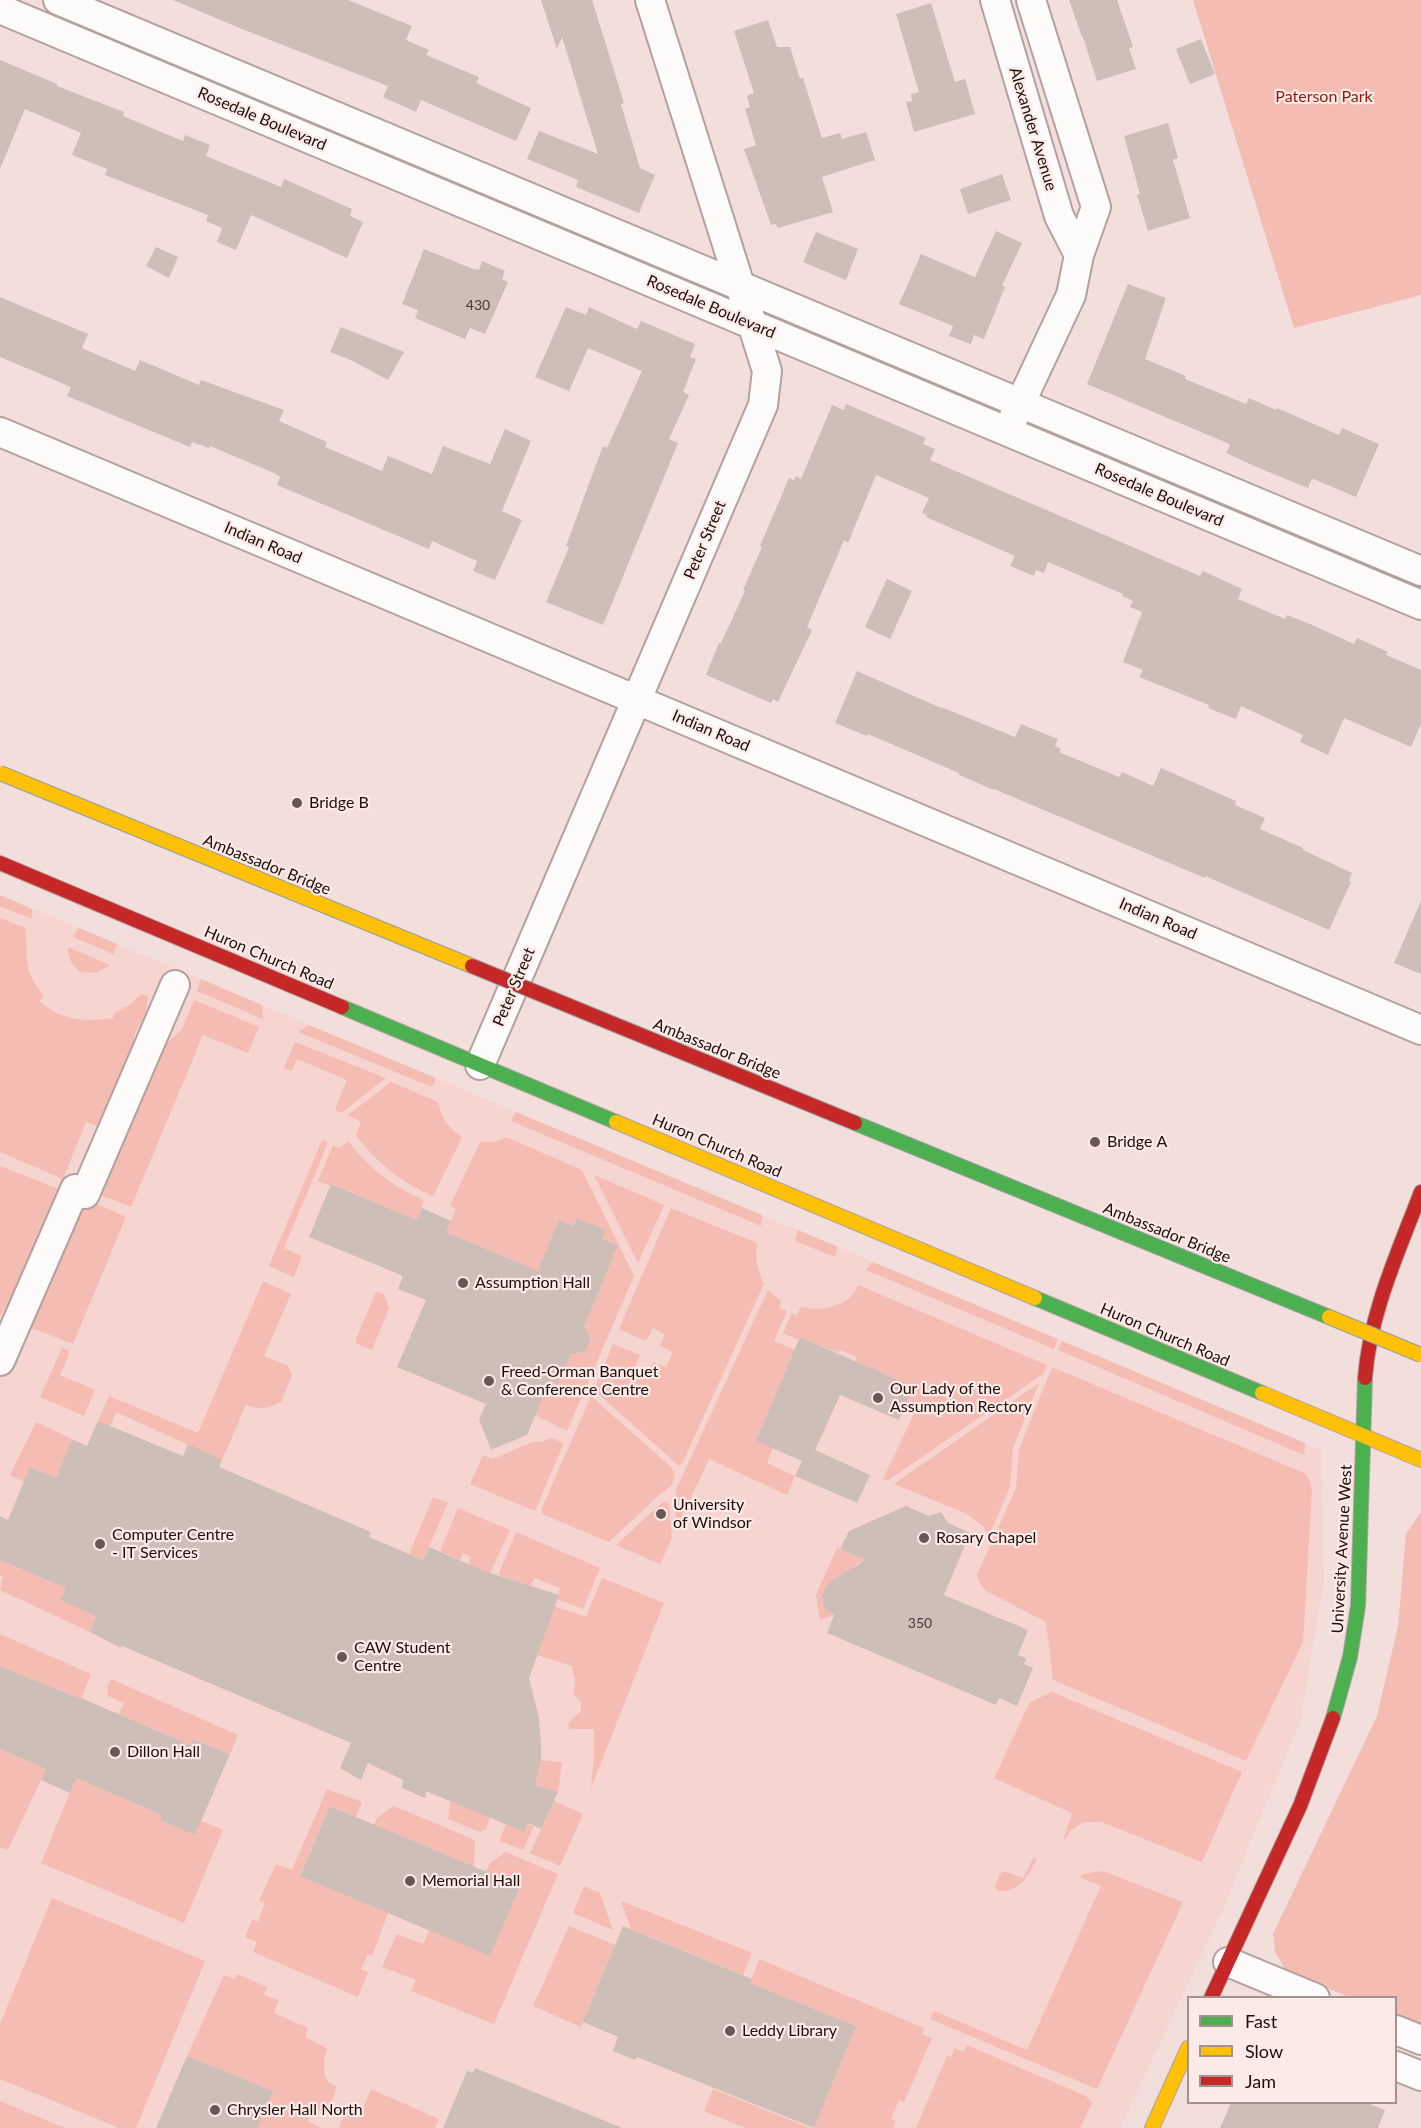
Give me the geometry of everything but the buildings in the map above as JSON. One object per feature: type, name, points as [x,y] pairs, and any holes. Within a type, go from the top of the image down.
[{"type":"main road","name":"Ambassador Bridge","points":[[0,773],[1421,1355]]},
{"type":"main road","name":"Huron Church Road","points":[[0,863],[1421,1460]]},
{"type":"main road","name":"University Avenue West","points":[[1218,1996],[1228,1962],[1307,1790],[1346,1680],[1354,1642],[1358,1606],[1367,1349],[1377,1307],[1421,1192]]},
{"type":"main road","points":[[1152,2128],[1187,2050]]},
{"type":"street","name":"Rosedale Boulevard","points":[[58,0],[1421,571]]},
{"type":"street","name":"Peter Street","points":[[480,1065],[763,405],[767,371],[650,0]]},
{"type":"street","name":"Alexander Avenue","points":[[995,0],[1059,216],[1079,255]]},
{"type":"street","points":[[1007,432],[1071,295],[1079,255],[1096,207],[1031,0]]},
{"type":"street","name":"Rosedale Boulevard","points":[[0,9],[1421,605]]},
{"type":"street","name":"Indian Road","points":[[0,432],[1421,1030]]},
{"type":"street","points":[[0,1361],[75,1190],[85,1194],[175,985]]},
{"type":"street","points":[[1228,1962],[1310,1996]]},
{"type":"street","points":[[1397,2031],[1421,2040]]},
{"type":"street","points":[[1397,2067],[1421,2076]]},
{"type":"shaded area","name":"University of Windsor","points":[[0,895],[1321,1450],[1324,1579],[1301,1719],[1224,1907],[1120,2128],[0,2128]]},
{"type":"green space","name":"Paterson Park","points":[[1193,0],[1421,0],[1421,295],[1294,328]]},
{"type":"green space","points":[[0,895],[32,909],[32,919],[0,906]]},
{"type":"green space","points":[[0,918],[25,928],[29,971],[44,996],[39,1001],[56,1013],[83,1020],[113,1018],[114,1013],[131,1004],[141,994],[148,996],[146,1012],[133,1038],[140,1041],[103,1128],[86,1122],[63,1179],[0,1152]]},
{"type":"green space","points":[[79,928],[117,944],[113,954],[73,937]]},
{"type":"green space","points":[[68,947],[110,965],[96,973],[80,972],[71,961]]},
{"type":"green space","points":[[201,979],[262,1005],[263,1019],[197,991]]},
{"type":"green space","points":[[194,1000],[259,1027],[248,1053],[203,1035],[131,1207],[100,1195],[160,1050],[182,1029]]},
{"type":"green space","points":[[309,1025],[436,1078],[432,1087],[298,1032]]},
{"type":"green space","points":[[295,1042],[386,1078],[341,1113],[335,1110],[347,1080],[297,1059],[291,1071],[284,1068]]},
{"type":"green space","points":[[391,1082],[438,1102],[446,1122],[462,1137],[433,1196],[400,1178],[373,1155],[356,1136],[361,1122],[348,1115]]},
{"type":"green space","points":[[516,1112],[762,1215],[761,1226],[511,1121]]},
{"type":"green space","points":[[506,1137],[582,1170],[634,1276],[567,1431],[535,1415],[550,1380],[559,1383],[571,1354],[585,1352],[591,1338],[584,1327],[618,1245],[602,1239],[605,1230],[577,1218],[573,1226],[559,1221],[532,1287],[517,1262],[446,1232],[456,1209],[450,1206],[480,1142],[495,1142]]},
{"type":"green space","points":[[322,1140],[328,1143],[284,1248],[302,1256],[294,1277],[269,1266]]},
{"type":"green space","points":[[348,1141],[382,1176],[401,1189],[424,1200],[417,1220],[332,1184],[330,1186],[318,1181],[333,1145],[339,1148]]},
{"type":"green space","points":[[0,1166],[59,1189],[11,1299],[0,1317]]},
{"type":"green space","points":[[594,1175],[664,1205],[638,1263]]},
{"type":"green space","points":[[83,1198],[126,1217],[73,1344],[26,1326]]},
{"type":"green space","points":[[671,1208],[757,1243],[757,1264],[764,1284],[682,1464],[678,1465],[594,1390],[613,1344],[640,1355],[635,1367],[648,1373],[653,1362],[666,1367],[673,1352],[660,1346],[665,1334],[653,1328],[646,1341],[619,1329]]},
{"type":"green space","points":[[798,1230],[838,1247],[835,1257],[795,1241]]},
{"type":"green space","points":[[873,1262],[1058,1339],[1054,1349],[866,1270]]},
{"type":"green space","points":[[263,1281],[291,1294],[264,1356],[288,1366],[292,1375],[281,1402],[264,1408],[246,1405],[222,1460],[116,1412],[110,1426],[98,1421],[109,1396],[198,1433]]},
{"type":"green space","points":[[858,1285],[1047,1365],[1043,1374],[887,1481],[883,1479],[914,1414],[904,1408],[913,1387],[855,1362],[857,1357],[840,1350],[839,1353],[800,1337],[798,1340],[783,1333],[792,1313],[797,1315],[801,1307],[826,1308],[842,1303],[849,1299]]},
{"type":"green space","points":[[768,1290],[781,1301],[779,1308],[787,1311],[774,1341],[795,1350],[756,1441],[773,1448],[767,1463],[795,1476],[787,1495],[709,1459],[676,1529],[676,1490]]},
{"type":"green space","points":[[376,1292],[384,1294],[389,1308],[372,1350],[357,1344],[356,1339]]},
{"type":"green space","points":[[1062,1341],[1305,1443],[1304,1455],[1058,1350]]},
{"type":"green space","points":[[62,1348],[70,1351],[60,1375],[95,1390],[84,1416],[40,1397]]},
{"type":"green space","points":[[1052,1367],[1304,1473],[1309,1479],[1312,1490],[1303,1642],[1246,1761],[1053,1680],[1046,1622],[986,1591],[980,1584],[977,1575],[1016,1488],[1019,1449]]},
{"type":"green space","points":[[1039,1383],[1013,1448],[1010,1487],[989,1536],[982,1525],[965,1513],[894,1484]]},
{"type":"green space","points":[[591,1396],[671,1467],[675,1474],[672,1485],[609,1542],[542,1514],[542,1508]]},
{"type":"green space","points":[[36,1422],[72,1439],[56,1478],[31,1467],[24,1482],[10,1475]]},
{"type":"green space","points":[[551,1438],[564,1443],[535,1511],[470,1484],[483,1455],[493,1459],[535,1441],[541,1442]]},
{"type":"green space","points":[[433,1497],[448,1503],[423,1560],[409,1554]]},
{"type":"green space","points":[[664,1501],[669,1504],[672,1538],[660,1564],[616,1545]]},
{"type":"green space","points":[[458,1508],[510,1530],[484,1586],[463,1577],[471,1557],[463,1553],[460,1560],[440,1551]]},
{"type":"green space","points":[[1421,1512],[1421,2028],[1397,2017],[1397,1996],[1347,1996],[1286,1971],[1275,1952],[1273,1934],[1377,1716],[1398,1626],[1406,1534]]},
{"type":"green space","points":[[516,1532],[600,1568],[583,1609],[557,1599],[560,1588],[534,1578],[531,1586],[498,1575]]},
{"type":"green space","points":[[837,1548],[876,1564],[874,1569],[858,1562],[850,1579],[839,1576],[833,1580],[825,1589],[823,1599],[828,1610],[834,1615],[820,1620],[816,1595]]},
{"type":"green space","points":[[0,1560],[66,1588],[61,1600],[96,1616],[90,1632],[0,1590],[3,1576],[0,1575]]},
{"type":"green space","points":[[602,1578],[664,1603],[591,1788],[594,1729],[569,1729],[568,1723],[581,1711],[581,1702],[574,1694],[575,1680],[572,1666],[537,1655],[554,1606],[586,1617]]},
{"type":"green space","points":[[0,1634],[91,1674],[81,1699],[0,1666]]},
{"type":"green space","points":[[111,1679],[238,1735],[230,1754],[194,1739],[191,1745],[119,1714],[124,1703],[108,1696],[107,1688]]},
{"type":"green space","points":[[1052,1692],[1242,1772],[1202,1862],[1102,1822],[1084,1822],[1070,1831],[1066,1839],[1064,1838],[1072,1813],[994,1778],[1030,1702]]},
{"type":"green space","points":[[0,1749],[46,1769],[8,1850],[0,1847]]},
{"type":"green space","points":[[541,1760],[562,1762],[558,1793],[535,1785]]},
{"type":"green space","points":[[76,1778],[162,1815],[160,1820],[195,1834],[201,1821],[223,1830],[184,1923],[41,1863]]},
{"type":"green space","points":[[327,1789],[362,1802],[356,1817],[330,1806],[300,1875],[388,1913],[372,1956],[368,1954],[361,1969],[368,1972],[358,1997],[253,1952],[257,1942],[245,1937],[252,1919],[258,1922],[265,1903],[259,1901],[276,1864],[292,1870]]},
{"type":"green space","points":[[450,1801],[490,1817],[486,1829],[480,1832],[448,1819]]},
{"type":"green space","points":[[554,1801],[583,1814],[560,1866],[530,1853]]},
{"type":"green space","points":[[394,1806],[475,1840],[474,1867],[374,1825],[377,1818]]},
{"type":"green space","points":[[506,1824],[524,1831],[528,1824],[534,1826],[523,1850],[499,1841]]},
{"type":"green space","points":[[506,1852],[558,1874],[494,2024],[411,1991],[416,1980],[382,1967],[397,1934],[423,1944],[429,1930],[519,1886],[486,1872],[490,1863]]},
{"type":"green space","points":[[1034,1857],[1037,1859],[1022,1882],[1012,1889],[998,1891],[995,1887],[1000,1874],[1004,1871],[1023,1878]]},
{"type":"green space","points":[[1099,1871],[1183,1902],[1097,2089],[930,2019],[934,2011],[1027,2050],[1101,1886],[1081,1878],[1081,1875]]},
{"type":"green space","points":[[584,1886],[600,1893],[613,1930],[573,1913]]},
{"type":"green space","points":[[52,1898],[205,1961],[136,2128],[119,2128],[0,2079],[0,2024]]},
{"type":"green space","points":[[621,1901],[752,1953],[743,1975],[631,1929]]},
{"type":"green space","points":[[569,1926],[615,1945],[581,2027],[533,2006]]},
{"type":"green space","points":[[759,1959],[924,2028],[922,2034],[932,2038],[904,2102],[899,2100],[891,2119],[896,2121],[893,2128],[814,2128],[856,2026],[750,1983]]},
{"type":"green space","points":[[237,1974],[267,1987],[264,1995],[279,2000],[274,2013],[308,2028],[305,2037],[327,2048],[324,2063],[325,2075],[330,2084],[337,2087],[327,2114],[313,2108],[308,2121],[321,2128],[257,2128],[272,2091],[187,2056],[224,1975],[235,1979]]},
{"type":"green space","points":[[967,2045],[1086,2096],[1092,2103],[1080,2128],[916,2128],[947,2056],[951,2057],[955,2048],[964,2052]]},
{"type":"green space","points":[[371,2089],[439,2119],[435,2128],[339,2128],[347,2107],[362,2111]]},
{"type":"green space","points":[[713,2089],[810,2128],[745,2128],[704,2111]]},
{"type":"green space","points":[[0,2101],[65,2128],[0,2128]]},
{"type":"traffic: fast","points":[[342,1007],[616,1122]]},
{"type":"traffic: fast","points":[[855,1123],[1329,1317]]},
{"type":"traffic: fast","points":[[1035,1298],[1262,1393]]},
{"type":"traffic: fast","points":[[1333,1718],[1350,1657],[1358,1606],[1365,1378]]},
{"type":"traffic: slow","points":[[0,773],[472,966]]},
{"type":"traffic: slow","points":[[616,1122],[1035,1298]]},
{"type":"traffic: slow","points":[[1329,1317],[1421,1355]]},
{"type":"traffic: slow","points":[[1262,1393],[1421,1460]]},
{"type":"traffic: slow","points":[[1152,2128],[1187,2050]]},
{"type":"traffic: jam","points":[[0,863],[342,1007]]},
{"type":"traffic: jam","points":[[472,966],[855,1123]]},
{"type":"traffic: jam","points":[[1365,1378],[1379,1306],[1394,1260],[1421,1192]]},
{"type":"traffic: jam","points":[[1212,1996],[1300,1806],[1333,1718]]},
{"type":"place","name":"Bridge B","points":[[297,803]]},
{"type":"place","name":"Bridge A","points":[[1095,1142]]},
{"type":"place","name":"Assumption Hall","points":[[463,1283]]},
{"type":"place","name":"Freed-Orman Banquet & Conference Centre","points":[[489,1381]]},
{"type":"place","name":"Our Lady of the Assumption Rectory","points":[[878,1398]]},
{"type":"place","name":"University of Windsor","points":[[661,1514]]},
{"type":"place","name":"Rosary Chapel","points":[[924,1538]]},
{"type":"place","name":"Computer Centre - IT Services","points":[[100,1544]]},
{"type":"place","name":"CAW Student Centre","points":[[342,1657]]},
{"type":"place","name":"Dillon Hall","points":[[115,1752]]},
{"type":"place","name":"Memorial Hall","points":[[410,1881]]},
{"type":"place","name":"Leddy Library","points":[[730,2031]]},
{"type":"place","name":"Chrysler Hall North","points":[[215,2110]]}]
